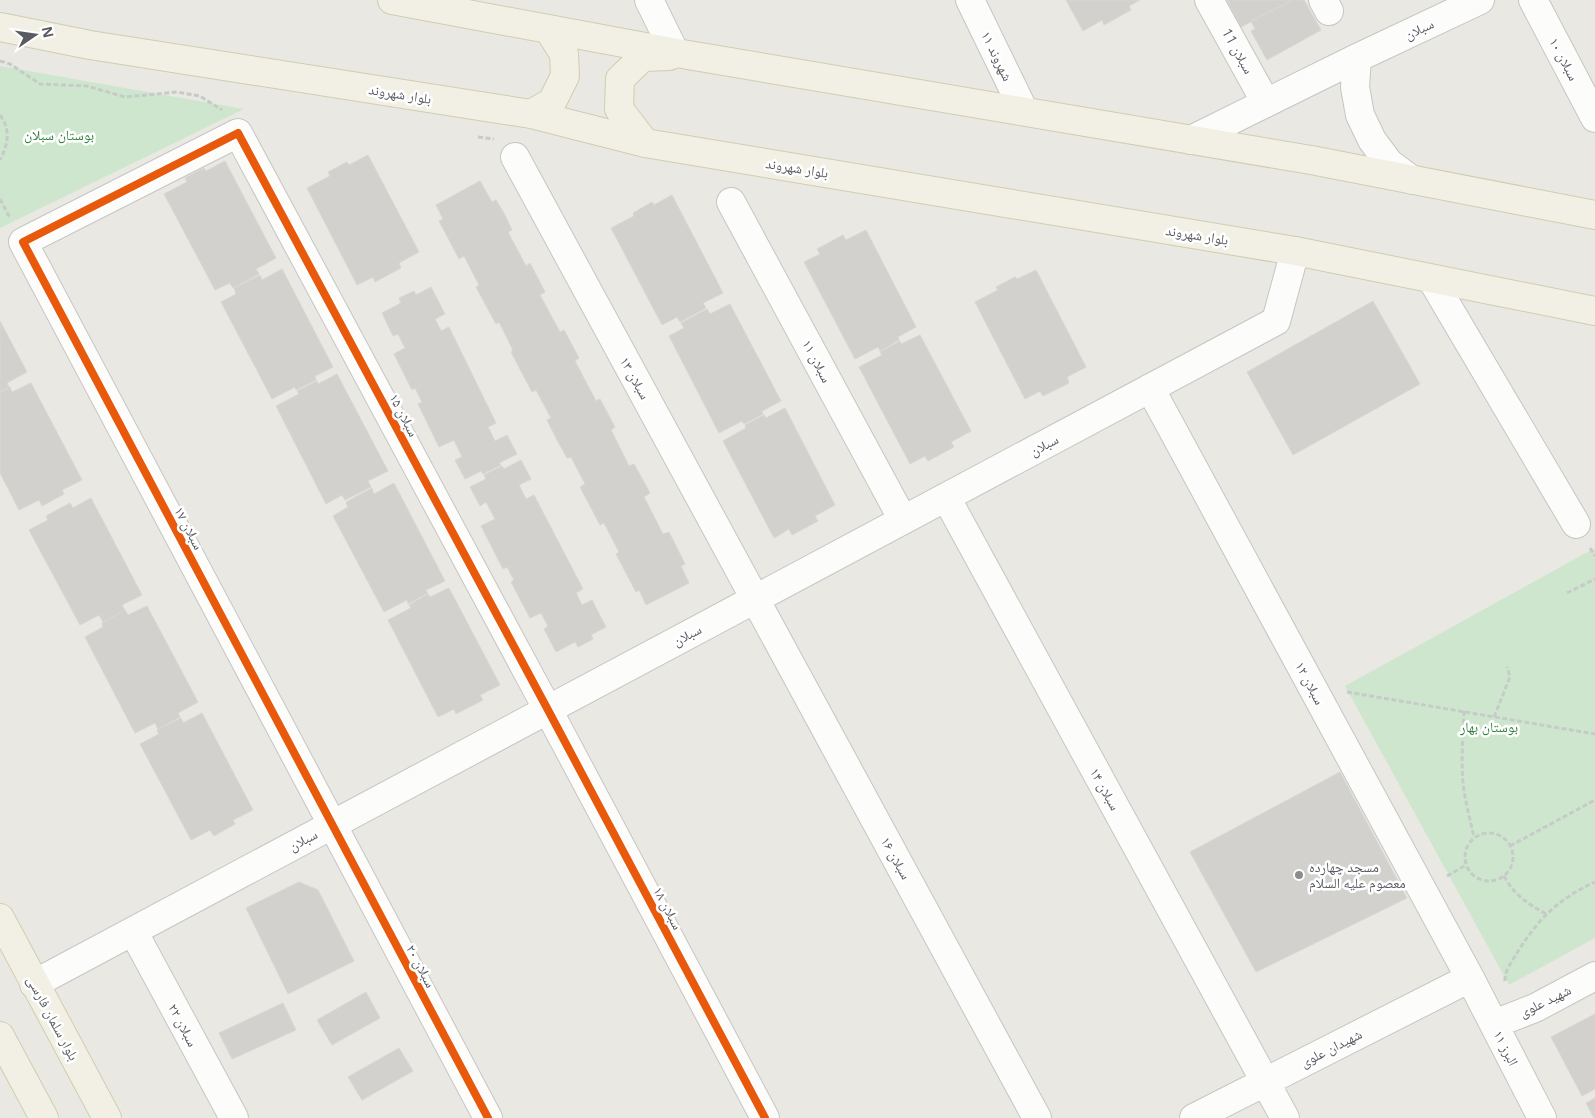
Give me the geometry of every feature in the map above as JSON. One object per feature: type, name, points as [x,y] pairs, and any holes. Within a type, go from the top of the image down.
[{"type":"main road","points":[[392,0],[549,30],[1310,160],[1595,215]]},
{"type":"main road","name":"بلوار شهروند","points":[[0,26],[90,45],[531,114],[645,143],[1294,251],[1432,280],[1595,310]]},
{"type":"main road","points":[[531,114],[552,102],[565,76],[564,54],[549,30]]},
{"type":"main road","points":[[645,143],[619,109],[620,79],[644,57],[681,53]]},
{"type":"main road","name":"بلوار سلمان فارسی","points":[[0,918],[107,1118]]},
{"type":"main road","points":[[0,1036],[44,1118]]},
{"type":"street","points":[[649,0],[681,53]]},
{"type":"street","name":"شهروند ۱۱","points":[[970,0],[1024,111]]},
{"type":"street","name":"سبلان 11","points":[[1209,0],[1266,103]]},
{"type":"street","name":"سبلان","points":[[1191,140],[1480,0]]},
{"type":"street","name":"سبلان ۱۰","points":[[1533,0],[1595,118]]},
{"type":"street","points":[[1357,58],[1355,86],[1360,114],[1368,132],[1389,163],[1412,180]]},
{"type":"street","name":"سبلان ۱۷","points":[[238,133],[23,242],[332,825]]},
{"type":"street","name":"سبلان ۱۵","points":[[238,133],[548,710]]},
{"type":"street","name":"سبلان ۱۳","points":[[515,157],[755,599]]},
{"type":"street","name":"سبلان ۱۱","points":[[731,202],[903,520]]},
{"type":"street","name":"سبلان","points":[[34,984],[1276,321],[1294,251]]},
{"type":"street","points":[[1432,280],[1576,524]]},
{"type":"street","name":"سبلان ۱۲","points":[[1150,388],[1470,978]]},
{"type":"street","name":"سبلان ۱۴","points":[[946,497],[1285,1118]]},
{"type":"street","name":"سبلان ۱۶","points":[[755,599],[1037,1118]]},
{"type":"street","name":"سبلان ۱۸","points":[[548,710],[765,1118]]},
{"type":"street","name":"سبلان ۲۰","points":[[332,825],[488,1118]]},
{"type":"street","name":"سبلان ۲۲","points":[[133,931],[234,1118]]},
{"type":"street","name":"شهید علوی","points":[[1500,1022],[1535,1008],[1595,976]]},
{"type":"street","name":"شهیدان علوی","points":[[1194,1118],[1470,978]]},
{"type":"street","name":"البرز ۱۱","points":[[1470,978],[1500,1022],[1542,1118]]},
{"type":"path","points":[[0,61],[10,64],[40,84],[87,86],[125,97],[177,92],[200,96],[222,111],[238,133]]},
{"type":"path","points":[[0,115],[5,122],[8,142],[0,160]]},
{"type":"path","points":[[1567,593],[1595,579]]},
{"type":"path","points":[[1494,717],[1510,678],[1507,667]]},
{"type":"path","points":[[1323,707],[1348,691],[1595,734]]},
{"type":"path","points":[[1464,711],[1463,781],[1466,805],[1474,837]]},
{"type":"path","points":[[1510,846],[1595,800]]},
{"type":"path","points":[[1490,833],[1505,839],[1513,854],[1509,870],[1504,876],[1489,881],[1475,877],[1469,871],[1464,857],[1474,837],[1490,833]]},
{"type":"path","points":[[1504,876],[1511,889],[1521,899],[1546,914]]},
{"type":"path","points":[[1500,1022],[1504,976],[1529,934],[1546,914],[1574,892],[1595,882]]},
{"type":"green space","name":"بوستان سبلان","points":[[0,66],[244,109],[0,228]]},
{"type":"green space","name":"بوستان بهار","points":[[1595,548],[1595,938],[1509,985],[1345,686]]},
{"type":"building","points":[[1066,0],[1140,0],[1129,6],[1131,10],[1104,25],[1102,20],[1083,31]]},
{"type":"building","points":[[1227,0],[1293,0],[1241,27]]},
{"type":"building","points":[[1293,0],[1304,0],[1321,30],[1267,60],[1251,31],[1255,29],[1251,21]]},
{"type":"building","points":[[368,155],[419,252],[399,263],[401,268],[375,282],[373,277],[357,285],[307,188],[330,176],[328,172],[347,162],[349,165]]},
{"type":"building","points":[[225,161],[276,258],[256,269],[259,274],[233,288],[230,283],[215,290],[164,194],[187,182],[185,178],[204,168],[206,171]]},
{"type":"building","points":[[480,181],[492,202],[496,200],[505,215],[512,230],[508,232],[526,266],[530,263],[545,292],[540,295],[560,332],[564,330],[579,358],[575,361],[596,401],[600,399],[615,427],[611,430],[629,466],[634,464],[650,493],[644,497],[663,534],[669,532],[685,564],[681,566],[689,583],[646,605],[639,590],[636,592],[616,554],[619,552],[604,523],[600,525],[580,487],[585,484],[571,457],[567,458],[556,438],[547,420],[551,418],[536,390],[532,392],[511,352],[513,350],[499,322],[496,324],[476,287],[479,285],[464,256],[459,259],[439,221],[443,219],[436,205]]},
{"type":"building","points":[[672,195],[723,293],[703,303],[706,308],[680,322],[677,317],[662,325],[611,228],[634,216],[633,213],[652,202],[654,205]]},
{"type":"building","points":[[866,230],[916,327],[898,337],[899,340],[880,351],[878,347],[855,359],[804,262],[820,254],[817,249],[843,235],[846,240]]},
{"type":"building","points":[[282,269],[333,367],[315,376],[316,380],[296,390],[295,387],[272,399],[221,302],[236,294],[234,288],[260,275],[262,280]]},
{"type":"building","points":[[1036,270],[1086,367],[1067,377],[1069,383],[1043,396],[1040,391],[1025,399],[975,302],[998,290],[996,287],[1015,277],[1017,279]]},
{"type":"building","points":[[431,287],[445,314],[435,319],[441,331],[449,327],[496,423],[488,427],[495,441],[507,435],[517,454],[483,474],[481,471],[465,479],[455,460],[462,457],[454,440],[439,447],[418,404],[422,402],[415,388],[412,390],[394,354],[405,348],[398,334],[393,336],[382,313],[401,303],[399,298],[414,291],[416,295]]},
{"type":"building","points":[[1373,301],[1420,384],[1293,455],[1247,372]]},
{"type":"building","points":[[730,304],[781,401],[762,411],[763,414],[744,424],[742,421],[719,433],[669,336],[684,328],[681,323],[707,309],[710,314]]},
{"type":"building","points":[[0,321],[27,372],[7,383],[9,387],[0,392]]},
{"type":"building","points":[[920,335],[971,431],[951,442],[954,447],[928,461],[925,456],[910,464],[859,367],[882,355],[880,352],[900,341],[901,344]]},
{"type":"building","points":[[337,374],[388,471],[368,481],[371,487],[345,500],[342,495],[326,504],[276,406],[299,394],[297,391],[317,381],[318,384]]},
{"type":"building","points":[[31,383],[82,480],[62,490],[64,494],[42,506],[39,500],[19,510],[0,473],[0,393],[10,387],[12,392]]},
{"type":"building","points":[[785,408],[835,505],[815,516],[818,521],[792,535],[789,529],[774,538],[723,441],[746,428],[745,425],[764,415],[766,418]]},
{"type":"building","points":[[521,460],[531,479],[519,485],[526,499],[534,495],[583,589],[576,593],[582,605],[592,600],[606,627],[591,635],[593,639],[578,647],[575,642],[556,652],[544,629],[548,626],[541,613],[530,618],[511,582],[514,580],[507,567],[503,569],[481,526],[495,519],[486,502],[480,506],[470,487],[486,479],[484,475],[502,466],[504,469]]},
{"type":"building","points":[[394,483],[445,581],[426,590],[428,593],[408,604],[407,600],[384,612],[333,516],[348,507],[346,502],[372,488],[374,494]]},
{"type":"building","points":[[91,498],[142,595],[122,605],[125,610],[103,622],[99,615],[80,625],[29,530],[48,520],[46,516],[70,503],[73,508]]},
{"type":"building","points":[[449,588],[500,685],[480,695],[483,700],[456,714],[454,709],[438,717],[388,620],[411,608],[409,605],[428,594],[430,597]]},
{"type":"building","points":[[147,606],[198,702],[178,713],[180,717],[158,729],[155,723],[135,733],[85,637],[103,627],[102,623],[125,610],[128,615]]},
{"type":"building","points":[[202,713],[253,810],[233,820],[235,824],[214,836],[210,830],[191,840],[140,744],[159,734],[157,730],[181,718],[183,723]]},
{"type":"building","name":"مسجد چهارده معصوم علیه السلام","points":[[1340,772],[1407,898],[1256,972],[1190,852]]},
{"type":"building","points":[[299,882],[318,890],[354,961],[288,994],[246,908]]},
{"type":"building","points":[[366,992],[380,1018],[332,1045],[317,1020]]},
{"type":"building","points":[[283,1003],[296,1030],[232,1059],[219,1033]]},
{"type":"building","points":[[1595,1014],[1595,1089],[1582,1096],[1551,1037]]},
{"type":"building","points":[[399,1048],[413,1071],[362,1100],[348,1077]]},
{"type":"building","points":[[1595,1098],[1595,1118],[1594,1118],[1586,1103]]},
{"type":"cycle path","points":[[488,1118],[23,242],[238,133],[765,1118]]},
{"type":"place","name":"مسجد چهارده معصوم علیه السلام","points":[[1299,875]]}]
